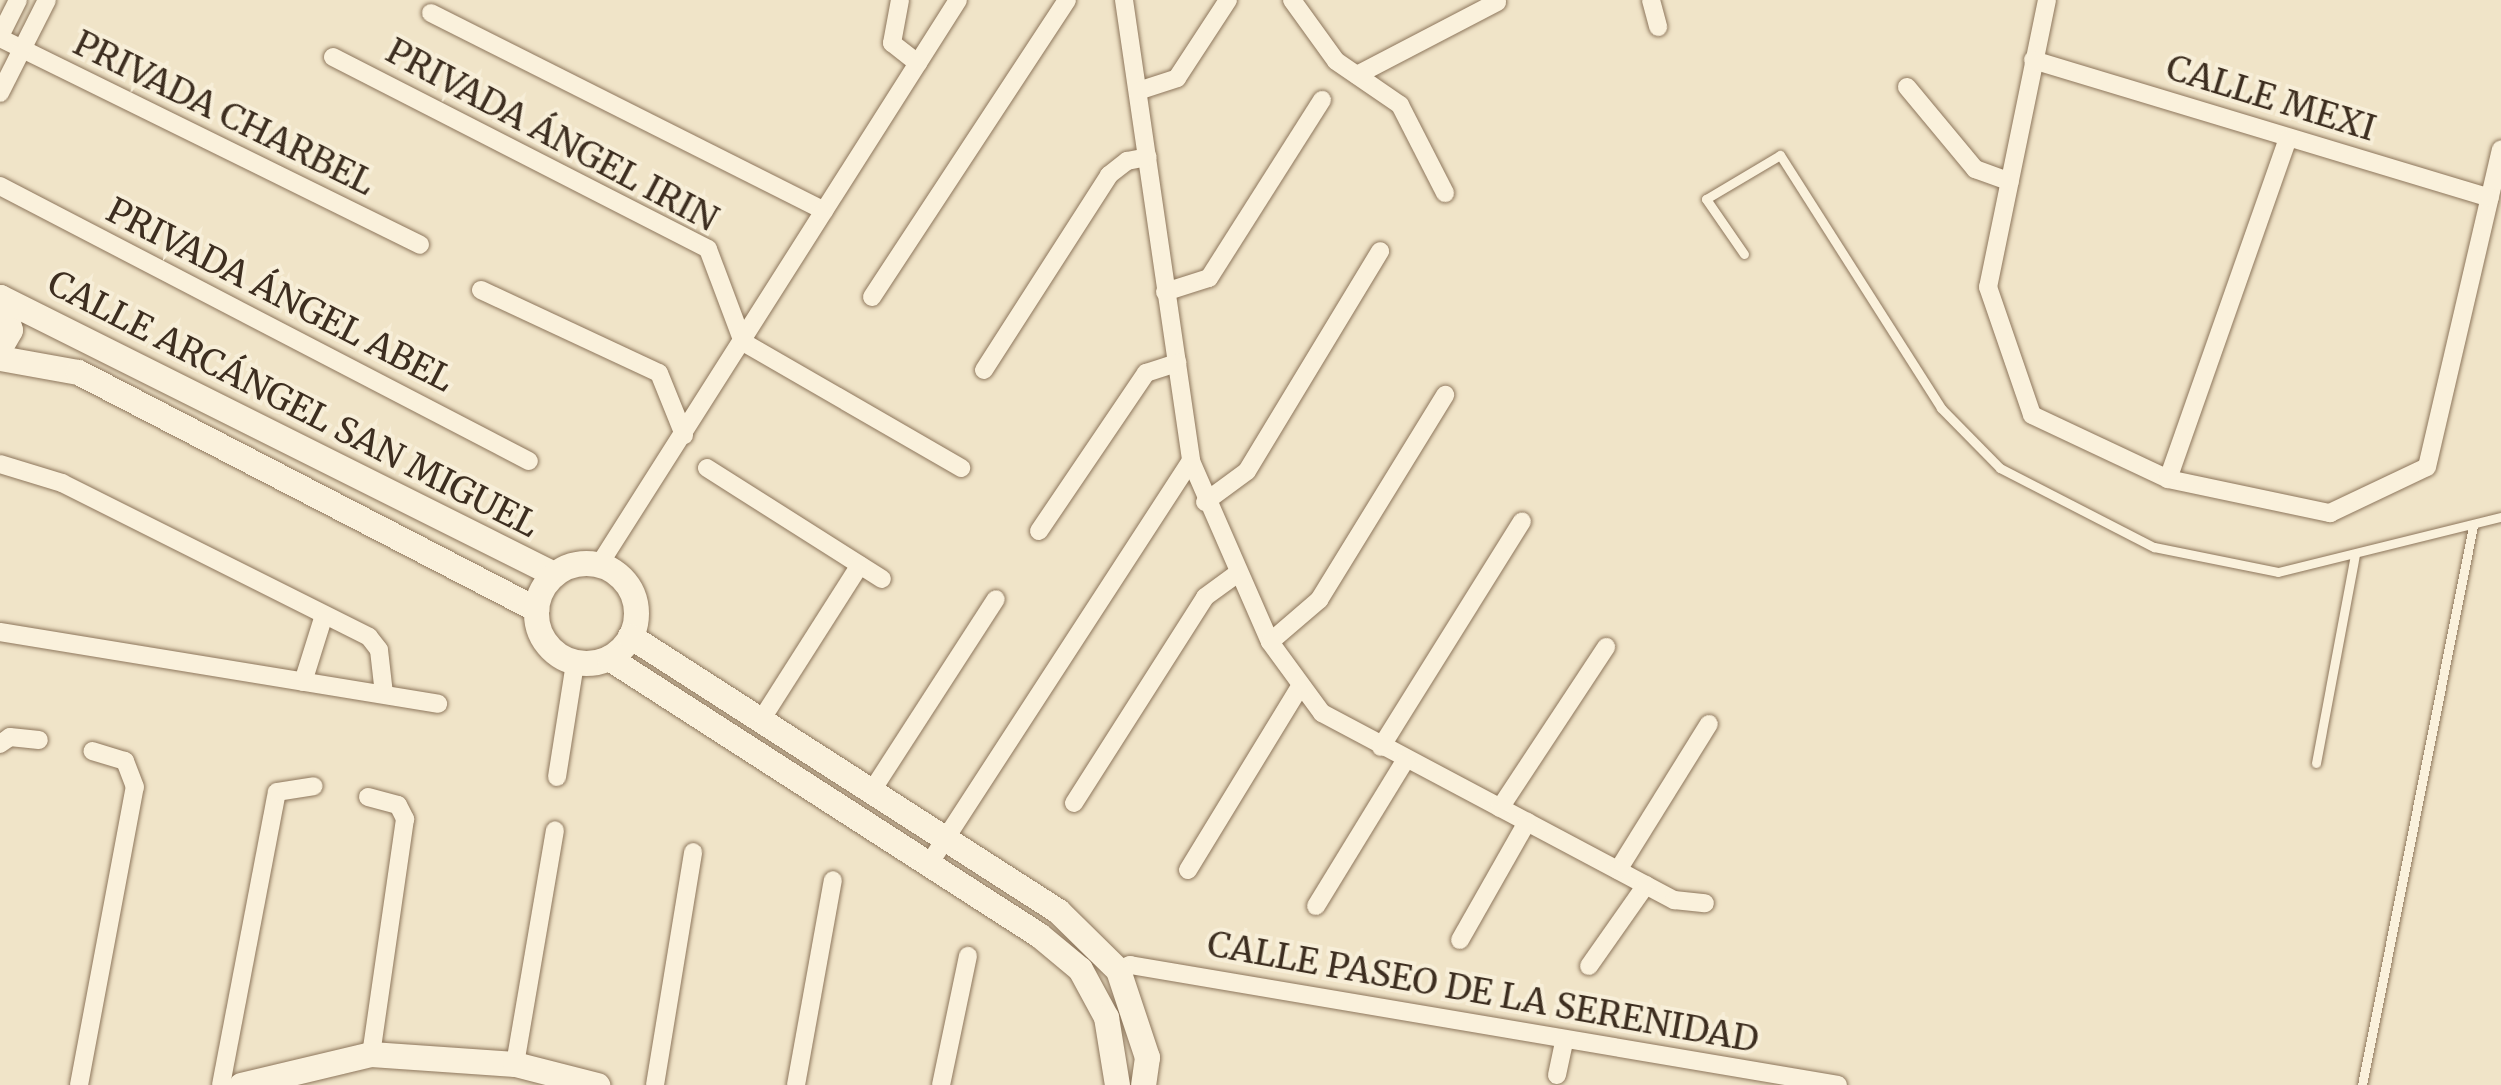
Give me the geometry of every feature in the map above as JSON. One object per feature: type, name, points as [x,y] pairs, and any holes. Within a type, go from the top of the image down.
[{"type":"street","points":[[0,37],[18,0]]},
{"type":"street","points":[[0,93],[48,0]]},
{"type":"street","points":[[900,0],[892,43],[918,63]]},
{"type":"street","points":[[600,565],[958,0]]},
{"type":"street","points":[[872,297],[1067,0]]},
{"type":"street","points":[[1124,0],[1141,90],[1165,292],[1191,461],[1205,502],[1270,642],[1322,713],[1674,900],[1705,903]]},
{"type":"street","points":[[1141,90],[1177,78],[1228,0]]},
{"type":"street","points":[[1292,0],[1336,61],[1400,105],[1445,193]]},
{"type":"street","points":[[1651,0],[1658,27]]},
{"type":"street","points":[[2047,0],[1988,287],[2032,415],[2168,479],[2330,513],[2427,467],[2501,148]]},
{"type":"street","points":[[1357,75],[1497,2]]},
{"type":"street","points":[[431,12],[824,210]]},
{"type":"street","name":"PRIVADA CHARBEL","points":[[0,37],[420,244]]},
{"type":"street","name":"PRIVADA ÁNGEL IRIN","points":[[334,57],[708,249],[742,342]]},
{"type":"street","name":"CALLE MEXI","points":[[2033,60],[2490,198]]},
{"type":"street","points":[[1907,86],[1975,169],[2010,182]]},
{"type":"street","points":[[1165,292],[1209,278],[1322,100]]},
{"type":"street","points":[[2168,479],[2288,139]]},
{"type":"street","points":[[984,370],[1109,175],[1127,161],[1148,157]]},
{"type":"street","name":"PRIVADA ÁNGEL ABEL","points":[[0,186],[529,461]]},
{"type":"street","points":[[1205,502],[1246,471],[1380,251]]},
{"type":"street","points":[[481,290],[660,373],[684,435]]},
{"type":"street","points":[[0,297],[10,330],[0,348]]},
{"type":"street","name":"CALLE ARCÁNGEL SAN MIGUEL","points":[[0,297],[554,574]]},
{"type":"street","points":[[742,342],[961,468]]},
{"type":"street","name":"CALLE ARCÁNGEL SAN MIGUEL","points":[[0,358],[78,372],[536,609]]},
{"type":"street","points":[[1040,531],[1146,373],[1177,363]]},
{"type":"street","points":[[1270,642],[1319,600],[1445,395]]},
{"type":"street","points":[[929,864],[1191,461]]},
{"type":"street","points":[[0,464],[62,483],[369,637],[379,650],[384,694]]},
{"type":"street","points":[[708,468],[882,579]]},
{"type":"street","points":[[1381,747],[1522,522]]},
{"type":"street","points":[[576,564],[600,565],[627,586],[634,602],[630,636],[609,658],[575,663],[550,649],[536,609],[554,574],[576,564]]},
{"type":"street","points":[[763,717],[860,565]]},
{"type":"street","points":[[1074,803],[1205,597],[1238,573]]},
{"type":"street","points":[[874,789],[996,598]]},
{"type":"street","points":[[303,682],[324,615]]},
{"type":"street","points":[[0,632],[438,704]]},
{"type":"street","points":[[630,636],[763,717],[1058,911],[1118,970],[1147,1057],[1144,1085]]},
{"type":"street","points":[[1500,808],[1606,647]]},
{"type":"street","points":[[609,658],[1039,934],[1080,969],[1106,1016],[1117,1085]]},
{"type":"street","points":[[557,778],[575,663]]},
{"type":"street","points":[[1188,870],[1300,688]]},
{"type":"street","points":[[1618,870],[1708,724]]},
{"type":"street","points":[[0,744],[39,740]]},
{"type":"street","points":[[79,1085],[135,787],[125,760],[94,751]]},
{"type":"street","points":[[1316,906],[1406,759]]},
{"type":"street","points":[[221,1085],[277,792],[314,786]]},
{"type":"street","points":[[368,798],[404,811],[370,1054]]},
{"type":"street","points":[[1460,940],[1527,822]]},
{"type":"street","points":[[515,1064],[554,830]]},
{"type":"street","points":[[656,1085],[693,852]]},
{"type":"street","points":[[796,1085],[833,880]]},
{"type":"street","points":[[1589,966],[1646,886]]},
{"type":"street","points":[[941,1085],[968,956]]},
{"type":"street","name":"CALLE PASEO DE LA SERENIDAD","points":[[1118,970],[1130,965],[1838,1085]]},
{"type":"street","points":[[1557,1075],[1564,1040]]},
{"type":"street","points":[[240,1085],[370,1054],[515,1064],[598,1085]]},
{"type":"lane","points":[[1744,254],[1706,198],[1780,155],[1941,408],[2000,468],[2154,547],[2278,572],[2501,518]]},
{"type":"lane","points":[[2362,1085],[2472,526]]},
{"type":"lane","points":[[2316,763],[2355,555]]}]
